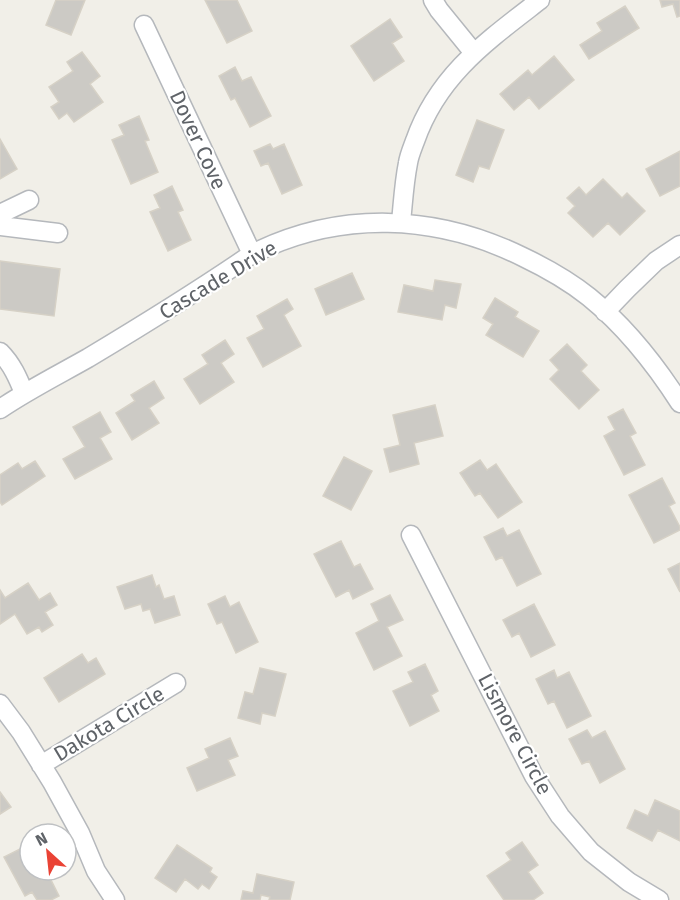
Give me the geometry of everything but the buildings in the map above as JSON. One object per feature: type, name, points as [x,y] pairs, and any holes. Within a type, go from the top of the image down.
[{"type":"street","points":[[433,0],[474,53]]},
{"type":"street","points":[[401,222],[408,161],[421,125],[439,92],[490,38],[540,0]]},
{"type":"street","name":"Dover Cove","points":[[144,25],[252,254]]},
{"type":"street","points":[[0,214],[29,200]]},
{"type":"street","name":"Cascade Drive","points":[[0,409],[138,328],[264,248],[305,233],[347,224],[401,222],[434,226],[467,234],[500,245],[546,268],[589,297],[626,332],[660,371],[680,404]]},
{"type":"street","points":[[0,226],[58,233]]},
{"type":"street","points":[[605,312],[656,261],[680,245]]},
{"type":"street","points":[[0,352],[8,360],[24,393]]},
{"type":"street","name":"Lismore Circle","points":[[411,535],[534,776],[560,816],[591,852],[629,882],[660,900]]},
{"type":"street","name":"Dakota Circle","points":[[41,765],[176,683]]},
{"type":"street","points":[[0,704],[21,732],[41,765],[80,833],[96,871],[115,900]]}]
